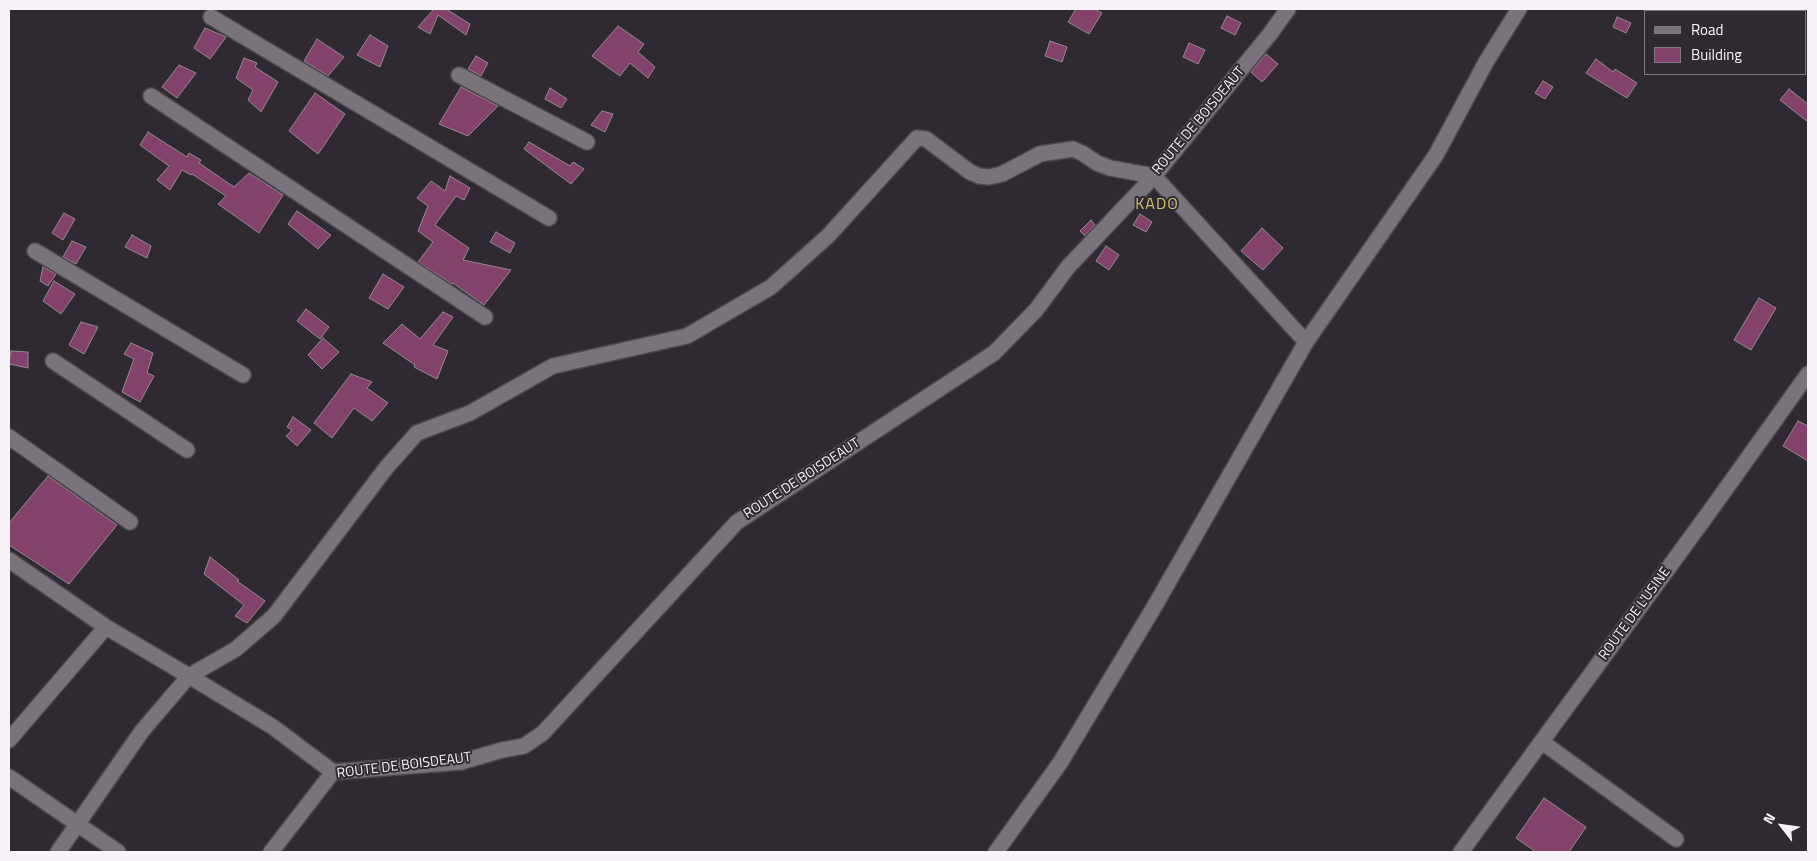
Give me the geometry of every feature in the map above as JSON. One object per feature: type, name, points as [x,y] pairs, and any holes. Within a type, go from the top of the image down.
[{"type":"street","name":"ROUTE DE BOISDEAUT","points":[[271,852],[333,772],[461,762],[502,750],[524,746],[543,733],[737,522],[994,353],[1036,310],[1068,267],[1154,176],[1270,34],[1288,9]]},
{"type":"street","points":[[996,852],[1065,754],[1153,609],[1306,342],[1436,155],[1486,62],[1519,9]]},
{"type":"street","points":[[211,16],[549,218]]},
{"type":"street","points":[[459,75],[586,142]]},
{"type":"street","points":[[151,96],[485,317]]},
{"type":"street","points":[[58,852],[142,731],[189,676],[236,649],[274,616],[386,468],[418,433],[470,413],[553,366],[687,336],[771,288],[828,236],[917,138],[926,139],[970,172],[979,176],[989,177],[1002,174],[1040,154],[1073,149],[1110,168],[1154,176],[1306,342]]},
{"type":"street","points":[[34,251],[243,375]]},
{"type":"street","points":[[53,361],[187,450]]},
{"type":"street","name":"ROUTE DE L'USINE","points":[[1461,852],[1710,512],[1808,374]]},
{"type":"street","points":[[9,437],[130,522]]},
{"type":"street","points":[[9,560],[106,628],[273,727],[333,772]]},
{"type":"street","points":[[9,740],[106,628]]},
{"type":"street","points":[[1542,742],[1676,839]]},
{"type":"street","points":[[9,777],[118,852]]},
{"type":"building","points":[[434,9],[446,9],[470,24],[466,35],[438,15],[430,34],[418,27]]},
{"type":"building","points":[[1076,9],[1094,9],[1102,13],[1089,34],[1068,22]]},
{"type":"building","points":[[1227,16],[1241,23],[1235,35],[1221,28]]},
{"type":"building","points":[[1617,17],[1631,23],[1626,33],[1613,27]]},
{"type":"building","points":[[618,26],[644,44],[638,52],[655,67],[648,78],[630,63],[620,76],[592,56]]},
{"type":"building","points":[[205,28],[226,37],[210,59],[194,48]]},
{"type":"building","points":[[370,35],[388,46],[380,67],[357,55]]},
{"type":"building","points":[[317,39],[344,57],[328,76],[304,61]]},
{"type":"building","points":[[1050,41],[1067,47],[1062,62],[1045,56]]},
{"type":"building","points":[[1189,43],[1205,50],[1198,64],[1183,57]]},
{"type":"building","points":[[1266,54],[1278,64],[1262,82],[1251,72]]},
{"type":"building","points":[[476,56],[488,63],[481,76],[468,69]]},
{"type":"building","points":[[244,58],[257,63],[255,67],[278,82],[261,112],[248,100],[253,90],[236,78]]},
{"type":"building","points":[[1596,59],[1613,72],[1615,69],[1637,83],[1627,98],[1586,73]]},
{"type":"building","points":[[179,65],[196,73],[177,98],[162,87]]},
{"type":"building","points":[[1543,81],[1553,87],[1545,99],[1535,93]]},
{"type":"building","points":[[461,87],[498,106],[468,136],[439,124]]},
{"type":"building","points":[[550,88],[567,99],[561,108],[545,99]]},
{"type":"building","points":[[1789,89],[1808,104],[1808,122],[1780,100]]},
{"type":"building","points":[[315,93],[345,114],[318,154],[289,131]]},
{"type":"building","points":[[602,111],[613,114],[605,132],[591,125]]},
{"type":"building","points":[[148,132],[187,157],[189,153],[201,160],[199,163],[234,187],[249,173],[283,195],[259,233],[218,204],[226,196],[192,174],[182,170],[170,190],[157,180],[169,166],[140,145]]},
{"type":"building","points":[[529,142],[570,166],[573,162],[584,169],[571,184],[524,149]]},
{"type":"building","points":[[450,176],[470,188],[464,200],[456,196],[435,225],[469,248],[463,260],[511,270],[484,305],[453,283],[418,262],[433,242],[418,231],[428,206],[417,198],[431,181],[445,191]]},
{"type":"building","points":[[297,211],[331,235],[318,249],[288,224]]},
{"type":"building","points":[[64,213],[75,219],[63,240],[52,233]]},
{"type":"building","points":[[1140,214],[1152,222],[1146,232],[1133,225]]},
{"type":"building","points":[[1091,220],[1095,225],[1085,236],[1080,231]]},
{"type":"building","points":[[1262,228],[1283,248],[1263,270],[1241,251]]},
{"type":"building","points":[[496,232],[515,243],[510,253],[490,242]]},
{"type":"building","points":[[132,235],[151,246],[147,258],[125,247]]},
{"type":"building","points":[[72,241],[86,247],[76,264],[63,257]]},
{"type":"building","points":[[1106,246],[1119,255],[1109,270],[1096,261]]},
{"type":"building","points":[[43,267],[56,274],[48,286],[40,281]]},
{"type":"building","points":[[383,274],[404,287],[388,309],[369,298]]},
{"type":"building","points":[[54,281],[75,294],[61,314],[43,301]]},
{"type":"building","points":[[1759,298],[1776,308],[1751,350],[1734,340]]},
{"type":"building","points":[[306,309],[329,327],[320,339],[297,321]]},
{"type":"building","points":[[443,312],[453,317],[433,345],[448,351],[437,379],[414,367],[415,365],[383,343],[402,324],[420,339]]},
{"type":"building","points":[[81,322],[98,327],[84,354],[69,345]]},
{"type":"building","points":[[323,338],[339,352],[322,369],[308,355]]},
{"type":"building","points":[[131,343],[153,353],[147,373],[154,376],[140,402],[122,392],[134,359],[124,354]]},
{"type":"building","points":[[11,351],[28,352],[28,368],[9,364]]},
{"type":"building","points":[[351,374],[372,382],[367,388],[388,403],[372,421],[354,408],[332,438],[314,423]]},
{"type":"building","points":[[293,417],[311,430],[297,446],[286,436],[292,430],[287,427]]},
{"type":"building","points":[[1798,421],[1808,426],[1808,461],[1783,446]]},
{"type":"building","points":[[48,476],[117,525],[69,584],[9,545],[9,523]]},
{"type":"building","points":[[210,557],[239,580],[237,581],[265,601],[247,623],[235,616],[244,605],[204,574]]},
{"type":"building","points":[[1544,798],[1586,827],[1569,852],[1536,852],[1516,838]]},
{"type":"district","name":"KADO","points":[[1157,205]]}]
